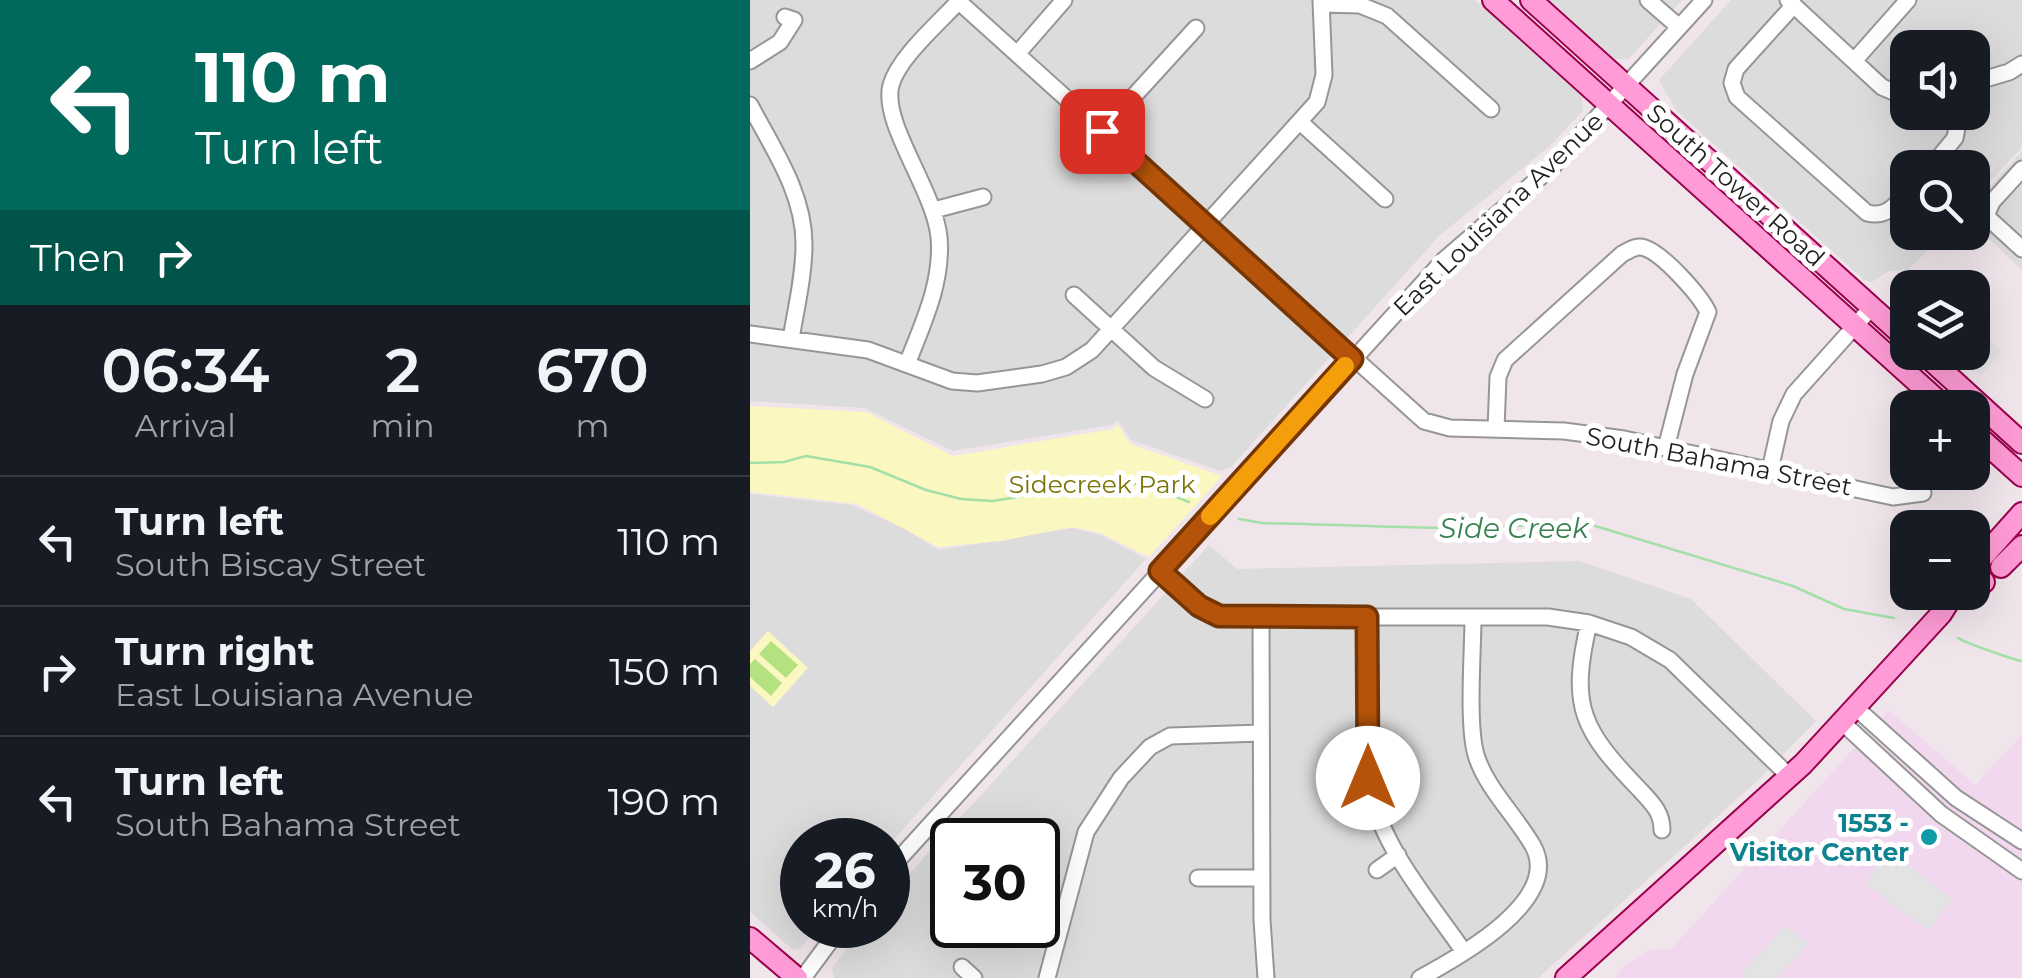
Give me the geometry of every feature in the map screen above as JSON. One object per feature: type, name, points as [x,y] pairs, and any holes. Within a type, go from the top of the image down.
[{"type":"main road","name":"South Tower Road","points":[[1494,0],[1926,390]]},
{"type":"main road","name":"South Tower Road","points":[[1531,0],[1890,324]]},
{"type":"main road","points":[[1942,370],[2022,443]]},
{"type":"main road","points":[[1990,448],[2022,476]]},
{"type":"main road","points":[[1990,561],[2022,513]]},
{"type":"main road","points":[[2001,567],[2022,546]]},
{"type":"main road","points":[[1941,614],[1944,610]]},
{"type":"main road","points":[[1566,978],[1790,777],[1946,610]]},
{"type":"main road","points":[[750,938],[800,978]]},
{"type":"street","points":[[1017,54],[1064,0]]},
{"type":"street","points":[[1648,0],[1679,28]]},
{"type":"street","name":"East Louisiana Avenue","points":[[910,846],[1459,245],[1542,176],[1704,0]]},
{"type":"street","points":[[1854,60],[1908,0]]},
{"type":"street","points":[[908,364],[936,286],[939,252],[934,210],[893,120],[889,97],[900,66],[958,1]]},
{"type":"street","name":"South Bahama Street","points":[[958,1],[1424,421],[1450,428],[1575,432],[1893,496],[1923,493]]},
{"type":"street","points":[[750,334],[868,350],[964,383],[1042,374],[1080,360],[1317,102],[1324,84],[1321,2],[1360,4],[1388,16],[1491,109]]},
{"type":"street","points":[[1890,91],[1882,88],[1791,3],[1736,69],[1732,83],[1737,96],[1868,213],[1890,210]]},
{"type":"street","points":[[750,61],[780,42],[794,20],[785,17]]},
{"type":"street","points":[[1102,131],[1196,28]]},
{"type":"street","points":[[1990,77],[2022,64]]},
{"type":"street","points":[[750,105],[801,212],[803,264],[791,339]]},
{"type":"street","points":[[1300,122],[1385,199]]},
{"type":"street","points":[[1990,207],[2022,169]]},
{"type":"street","points":[[934,210],[983,197]]},
{"type":"street","points":[[1990,220],[2022,249]]},
{"type":"street","points":[[1496,429],[1498,377],[1504,360],[1622,254],[1636,247],[1649,248],[1696,292],[1708,312],[1684,374],[1666,448]]},
{"type":"street","points":[[1074,296],[1154,368],[1205,399]]},
{"type":"street","points":[[1770,470],[1781,421],[1794,394],[1872,307]]},
{"type":"street","points":[[1990,574],[2001,567]]},
{"type":"street","points":[[1160,571],[1207,611],[1229,618],[1548,617],[1589,623],[1631,637],[1670,660],[1790,777]]},
{"type":"street","points":[[1367,617],[1368,778],[1378,819],[1398,856],[1464,952]]},
{"type":"street","points":[[1420,978],[1464,952],[1528,899],[1539,871],[1532,843],[1486,775],[1476,753],[1472,617]]},
{"type":"street","points":[[1261,618],[1266,978]]},
{"type":"street","points":[[1589,623],[1578,683],[1585,719],[1599,746],[1658,810],[1662,830]]},
{"type":"street","points":[[1850,715],[1949,792],[2022,841]]},
{"type":"street","points":[[1850,715],[1937,810],[2020,866]]},
{"type":"street","points":[[1047,978],[1079,851],[1095,814],[1121,778],[1150,747],[1170,736],[1262,733]]},
{"type":"street","points":[[1988,848],[2002,829]]},
{"type":"street","points":[[1377,870],[1398,856]]},
{"type":"street","points":[[1198,878],[1262,878]]},
{"type":"street","points":[[800,978],[824,948]]},
{"type":"shaded area","points":[[750,0],[1475,0],[1582,96],[1583,111],[1550,146],[1440,235],[1231,467],[1220,471],[1131,440],[1118,421],[953,451],[864,408],[750,401]]},
{"type":"shaded area","points":[[1550,0],[1682,0],[1629,59],[1615,59]]},
{"type":"shaded area","points":[[1731,0],[2022,0],[2022,147],[1990,182],[1990,150],[1890,150],[1890,250],[1928,250],[1908,270],[1890,270],[1872,282],[1864,280],[1676,110],[1659,80]]},
{"type":"shaded area","points":[[2022,151],[2022,270],[1990,240],[1990,187]]},
{"type":"shaded area","points":[[1990,340],[2002,351],[1990,365]]},
{"type":"shaded area","points":[[750,494],[852,505],[903,528],[939,550],[1073,528],[1103,536],[1146,559],[910,822],[910,818],[780,818],[780,939],[750,912]]},
{"type":"shaded area","points":[[1209,545],[1237,569],[1579,561],[1691,599],[1816,721],[1758,780],[1538,978],[834,978],[832,968],[847,948],[910,948],[910,873],[930,851],[930,948],[1060,948],[1060,818],[960,818]]},
{"type":"shaded area","points":[[1889,710],[1975,785],[2022,735],[2022,978],[1614,978],[1625,965],[1649,950],[1671,949]]},
{"type":"shaded area","points":[[1890,851],[1952,899],[1928,931],[1865,883]]},
{"type":"shaded area","points":[[1786,925],[1808,944],[1777,978],[1746,978],[1742,973]]},
{"type":"green space","name":"Sidecreek Park","points":[[750,406],[866,412],[953,456],[1113,429],[1118,425],[1130,444],[1222,476],[1149,557],[1101,533],[1072,527],[1001,541],[938,547],[857,504],[750,492]]},
{"type":"green space","points":[[768,631],[808,668],[773,707],[750,686],[750,651]]},
{"type":"green space","points":[[771,641],[798,665],[786,678],[759,654]]},
{"type":"green space","points":[[755,659],[782,683],[771,696],[750,677],[750,664]]},
{"type":"waterway","name":"Side Creek","points":[[750,463],[784,462],[806,456],[870,467],[926,490],[961,499],[1012,498],[1058,490],[1090,477],[1148,486],[1189,502]]},
{"type":"waterway","name":"Side Creek","points":[[1239,519],[1443,528],[1592,525],[1793,586],[1844,609],[1894,618]]},
{"type":"waterway","name":"Side Creek","points":[[1958,638],[2022,661]]},
{"type":"slow traffic","points":[[1210,516],[1345,366]]},
{"type":"place","name":"1553 - Visitor Center","points":[[1929,837]]},
{"type":"route","points":[[1102,131],[1352,359],[1160,571],[1199,606],[1219,616],[1367,617],[1368,778]]}]
